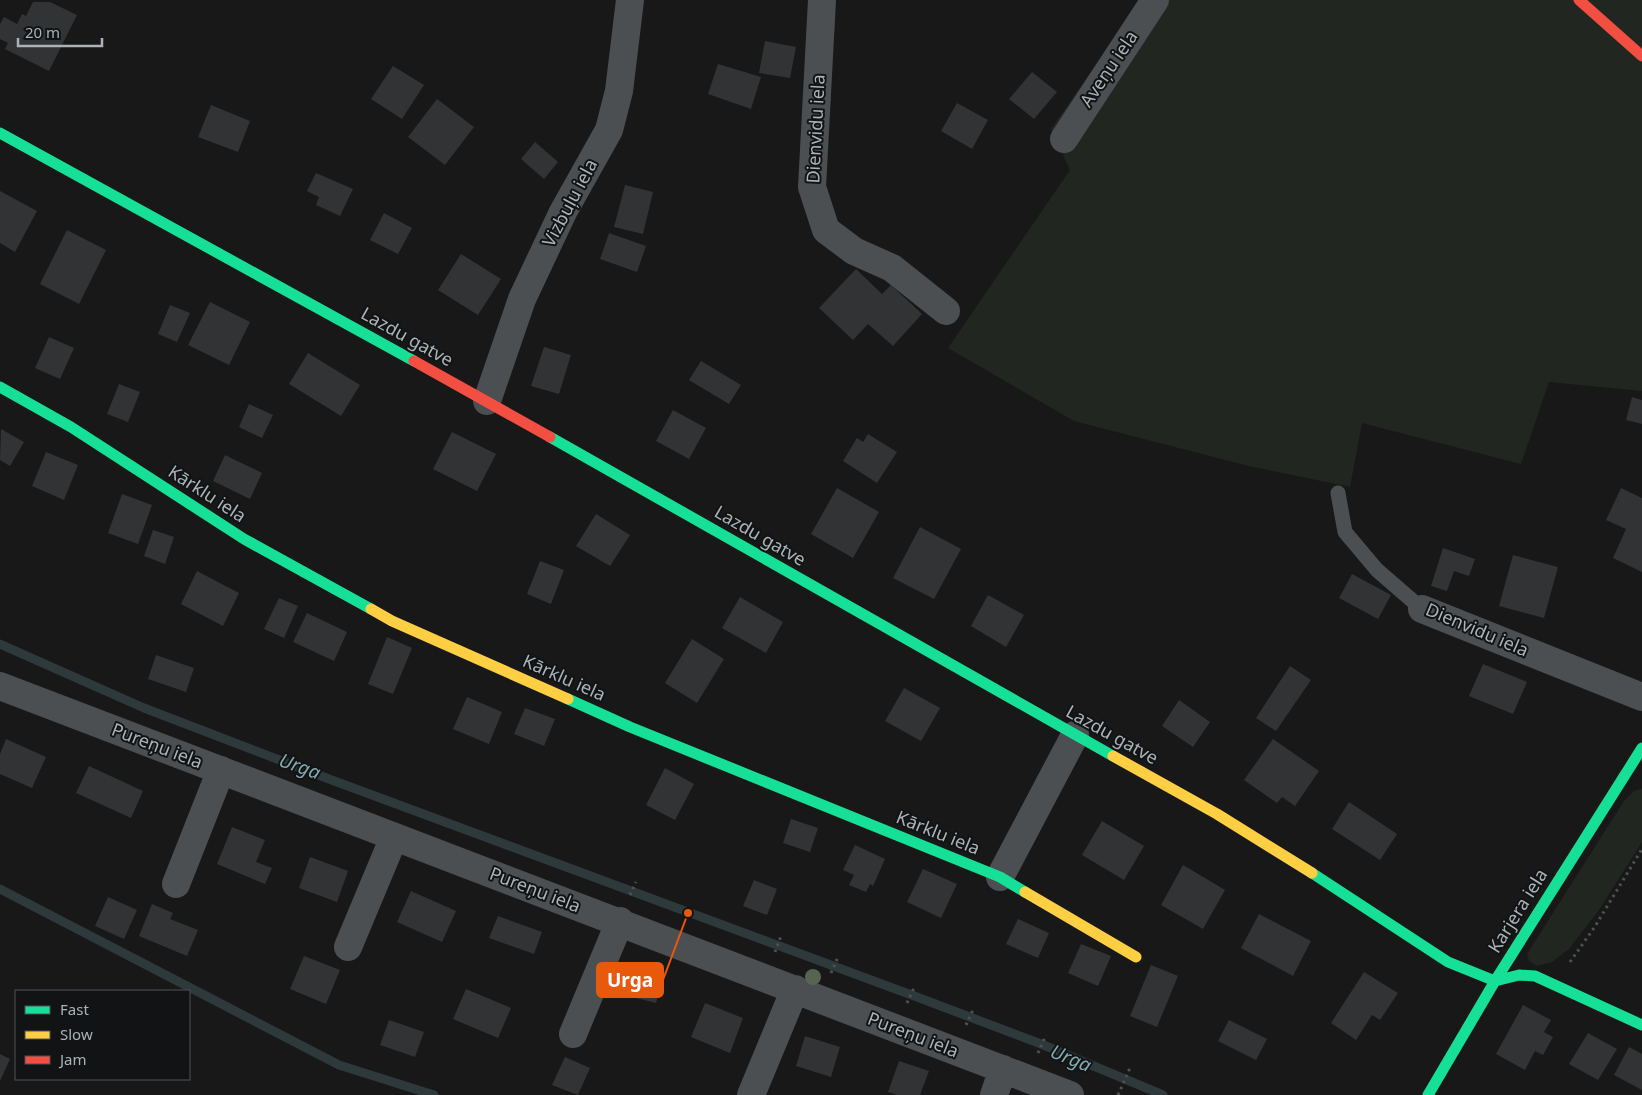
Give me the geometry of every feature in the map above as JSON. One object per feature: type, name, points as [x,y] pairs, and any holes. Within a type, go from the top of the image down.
[{"type":"street","name":"Vizbuļu iela","points":[[487,401],[522,299],[563,212],[609,130],[619,90],[630,0]]},
{"type":"street","name":"Dienvidu iela","points":[[822,0],[812,187],[826,230],[854,251],[892,268],[946,311]]},
{"type":"street","name":"Aveņu iela","points":[[1064,139],[1155,0]]},
{"type":"street","points":[[1579,0],[1642,56]]},
{"type":"street","name":"Lazdu gatve","points":[[0,133],[487,401],[1217,814],[1376,913],[1448,962],[1494,981]]},
{"type":"street","name":"Kārklu iela","points":[[0,388],[71,427],[244,539],[392,621],[630,727],[1000,877],[1136,957]]},
{"type":"street","name":"Dienvidu iela","points":[[1422,609],[1642,697]]},
{"type":"street","name":"Pureņu iela","points":[[0,688],[394,837],[623,912],[795,989],[1070,1095]]},
{"type":"street","points":[[1000,877],[1075,735]]},
{"type":"street","name":"Karjera iela","points":[[1428,1095],[1494,981],[1635,774],[1642,748]]},
{"type":"street","points":[[176,884],[220,770]]},
{"type":"street","points":[[348,947],[394,837]]},
{"type":"street","points":[[573,1034],[623,912]]},
{"type":"street","points":[[1494,981],[1518,975],[1535,976],[1642,1025]]},
{"type":"street","points":[[751,1095],[795,989]]},
{"type":"street","points":[[994,1095],[1003,1069]]},
{"type":"lane","name":"Dienvidu iela","points":[[1338,493],[1345,532],[1377,570],[1422,609]]},
{"type":"path","points":[[1554,984],[1594,928],[1642,849]]},
{"type":"path","points":[[623,912],[636,882]]},
{"type":"path","points":[[772,957],[781,936]]},
{"type":"path","points":[[829,978],[838,957]]},
{"type":"path","points":[[904,1008],[914,988]]},
{"type":"path","points":[[964,1031],[973,1010]]},
{"type":"path","points":[[1037,1056],[1046,1035]]},
{"type":"path","points":[[1118,1095],[1130,1068]]},
{"type":"shaded area","points":[[1141,0],[1642,0],[1642,391],[1549,382],[1521,464],[1362,423],[1350,487],[1249,466],[1074,421],[948,348],[1070,170],[1051,129]]},
{"type":"shaded area","points":[[1642,789],[1642,842],[1599,910],[1569,949],[1552,962],[1537,966],[1529,961],[1527,954],[1624,801],[1634,791]]},
{"type":"building","points":[[33,2],[50,2],[77,15],[49,71],[5,49],[8,43],[0,39],[0,24],[4,17],[17,24],[22,14],[26,16]]},
{"type":"building","points":[[765,41],[796,47],[790,78],[759,73]]},
{"type":"building","points":[[718,64],[761,77],[751,109],[708,94]]},
{"type":"building","points":[[393,66],[424,85],[402,119],[371,99]]},
{"type":"building","points":[[1032,72],[1057,92],[1034,119],[1009,99]]},
{"type":"building","points":[[437,99],[474,127],[445,165],[408,137]]},
{"type":"building","points":[[957,103],[988,120],[972,149],[941,131]]},
{"type":"building","points":[[211,105],[250,121],[238,152],[198,137]]},
{"type":"building","points":[[535,142],[558,162],[544,179],[521,159]]},
{"type":"building","points":[[316,173],[353,189],[340,216],[316,205],[319,197],[307,191]]},
{"type":"building","points":[[625,185],[653,192],[643,234],[614,227]]},
{"type":"building","points":[[0,191],[37,211],[15,252],[0,243]]},
{"type":"building","points":[[384,213],[412,228],[398,254],[370,240]]},
{"type":"building","points":[[67,230],[106,250],[79,304],[40,284]]},
{"type":"building","points":[[609,233],[646,246],[637,272],[600,259]]},
{"type":"building","points":[[461,254],[501,279],[478,315],[438,290]]},
{"type":"building","points":[[856,269],[882,294],[891,285],[922,314],[893,346],[868,324],[853,340],[819,308]]},
{"type":"building","points":[[210,302],[250,322],[229,365],[188,345]]},
{"type":"building","points":[[170,305],[190,313],[177,342],[158,334]]},
{"type":"building","points":[[49,337],[74,348],[60,379],[35,368]]},
{"type":"building","points":[[544,347],[571,355],[559,394],[531,386]]},
{"type":"building","points":[[308,353],[360,385],[341,416],[289,384]]},
{"type":"building","points":[[701,361],[741,385],[729,404],[689,380]]},
{"type":"building","points":[[119,384],[140,392],[128,422],[107,414]]},
{"type":"building","points":[[1632,397],[1642,400],[1642,424],[1626,420]]},
{"type":"building","points":[[249,404],[273,415],[262,438],[239,427]]},
{"type":"building","points":[[673,410],[706,428],[689,459],[656,441]]},
{"type":"building","points":[[1,429],[24,442],[10,466],[0,460]]},
{"type":"building","points":[[452,432],[496,454],[477,491],[433,469]]},
{"type":"building","points":[[868,434],[897,452],[877,483],[843,461],[857,438],[863,442]]},
{"type":"building","points":[[46,452],[78,465],[64,500],[32,486]]},
{"type":"building","points":[[225,455],[262,473],[250,499],[213,481]]},
{"type":"building","points":[[837,488],[879,512],[853,558],[811,534]]},
{"type":"building","points":[[1621,488],[1642,498],[1642,572],[1613,558],[1626,529],[1606,520]]},
{"type":"building","points":[[122,494],[152,505],[138,544],[108,533]]},
{"type":"building","points":[[596,514],[630,535],[610,566],[576,546]]},
{"type":"building","points":[[920,527],[961,549],[934,599],[893,578]]},
{"type":"building","points":[[153,530],[174,537],[165,564],[144,556]]},
{"type":"building","points":[[1443,548],[1475,559],[1469,576],[1454,571],[1447,591],[1431,586]]},
{"type":"building","points":[[1513,555],[1558,567],[1544,618],[1499,606]]},
{"type":"building","points":[[540,561],[564,570],[551,604],[527,594]]},
{"type":"building","points":[[197,571],[239,593],[223,626],[181,604]]},
{"type":"building","points":[[1352,574],[1391,595],[1378,619],[1339,598]]},
{"type":"building","points":[[988,595],[1024,615],[1006,647],[971,626]]},
{"type":"building","points":[[740,597],[783,622],[766,653],[722,628]]},
{"type":"building","points":[[279,598],[298,606],[284,638],[264,629]]},
{"type":"building","points":[[307,613],[347,632],[334,661],[293,642]]},
{"type":"building","points":[[387,637],[412,648],[393,694],[368,684]]},
{"type":"building","points":[[692,639],[724,659],[697,703],[665,683]]},
{"type":"building","points":[[156,655],[194,668],[186,692],[148,679]]},
{"type":"building","points":[[1483,664],[1527,682],[1513,714],[1469,696]]},
{"type":"building","points":[[1290,666],[1311,680],[1276,731],[1256,718]]},
{"type":"building","points":[[904,688],[940,708],[921,741],[885,721]]},
{"type":"building","points":[[467,697],[502,712],[489,744],[453,729]]},
{"type":"building","points":[[1179,700],[1210,722],[1193,747],[1162,726]]},
{"type":"building","points":[[525,708],[555,719],[544,746],[514,734]]},
{"type":"building","points":[[6,739],[46,757],[32,788],[0,774],[0,754]]},
{"type":"building","points":[[1273,739],[1319,771],[1295,806],[1282,797],[1277,803],[1244,780]]},
{"type":"building","points":[[89,766],[143,791],[131,818],[76,793]]},
{"type":"building","points":[[665,768],[694,784],[675,820],[646,805]]},
{"type":"building","points":[[1349,802],[1397,834],[1380,860],[1332,829]]},
{"type":"building","points":[[791,819],[818,828],[810,852],[783,843]]},
{"type":"building","points":[[1102,821],[1144,846],[1124,880],[1082,855]]},
{"type":"building","points":[[232,827],[265,840],[256,862],[272,868],[265,884],[217,864]]},
{"type":"building","points":[[855,845],[885,859],[873,886],[870,884],[866,892],[849,885],[854,875],[843,870]]},
{"type":"building","points":[[310,857],[348,871],[337,902],[299,888]]},
{"type":"building","points":[[1183,865],[1225,890],[1203,929],[1161,905]]},
{"type":"building","points":[[923,869],[957,884],[941,918],[907,902]]},
{"type":"building","points":[[754,880],[777,889],[767,915],[743,906]]},
{"type":"building","points":[[411,891],[456,911],[442,942],[397,922]]},
{"type":"building","points":[[108,897],[137,910],[124,939],[95,926]]},
{"type":"building","points":[[152,904],[173,913],[170,919],[198,930],[187,956],[139,936]]},
{"type":"building","points":[[1259,914],[1311,941],[1293,976],[1241,948]]},
{"type":"building","points":[[498,916],[542,932],[534,954],[489,938]]},
{"type":"building","points":[[1018,919],[1049,933],[1038,958],[1006,944]]},
{"type":"building","points":[[1081,944],[1111,956],[1098,986],[1068,973]]},
{"type":"building","points":[[304,956],[340,970],[326,1004],[290,989]]},
{"type":"building","points":[[640,965],[665,972],[656,1003],[632,997]]},
{"type":"building","points":[[1151,965],[1178,976],[1157,1027],[1130,1016]]},
{"type":"building","points":[[1364,972],[1398,993],[1380,1020],[1372,1015],[1356,1040],[1331,1023]]},
{"type":"building","points":[[466,989],[511,1008],[498,1038],[453,1019]]},
{"type":"building","points":[[705,1003],[743,1018],[730,1053],[691,1037]]},
{"type":"building","points":[[1523,1005],[1551,1020],[1544,1032],[1553,1037],[1543,1055],[1535,1051],[1525,1070],[1496,1054]]},
{"type":"building","points":[[389,1020],[424,1032],[415,1057],[380,1045]]},
{"type":"building","points":[[1229,1020],[1267,1039],[1256,1060],[1218,1041]]},
{"type":"building","points":[[1588,1033],[1617,1049],[1598,1080],[1569,1064]]},
{"type":"building","points":[[805,1036],[840,1047],[831,1077],[796,1066]]},
{"type":"building","points":[[1629,1047],[1642,1054],[1642,1090],[1614,1075]]},
{"type":"building","points":[[0,1054],[10,1059],[0,1081]]},
{"type":"building","points":[[565,1057],[590,1068],[578,1095],[552,1085]]},
{"type":"building","points":[[899,1061],[929,1071],[920,1095],[897,1095],[888,1092]]},
{"type":"waterway","name":"Urga","points":[[0,644],[144,708],[329,779],[1041,1044],[1163,1095]]},
{"type":"waterway","points":[[0,889],[339,1065],[434,1095]]},
{"type":"traffic: fast","points":[[0,133],[414,361]]},
{"type":"traffic: fast","points":[[0,387],[71,427],[244,539],[371,609]]},
{"type":"traffic: fast","points":[[550,437],[1113,756]]},
{"type":"traffic: fast","points":[[568,699],[630,727],[1000,877],[1025,892]]},
{"type":"traffic: fast","points":[[1428,1095],[1495,981],[1642,748]]},
{"type":"traffic: fast","points":[[1312,873],[1448,962],[1495,981]]},
{"type":"traffic: fast","points":[[1495,981],[1519,975],[1535,976],[1642,1025]]},
{"type":"traffic: slow","points":[[371,609],[392,621],[568,699]]},
{"type":"traffic: slow","points":[[1113,756],[1217,814],[1312,873]]},
{"type":"traffic: slow","points":[[1025,892],[1136,957]]},
{"type":"traffic: jam","points":[[1579,0],[1642,56]]},
{"type":"traffic: jam","points":[[414,361],[550,437]]},
{"type":"place","name":"Urga","points":[[688,913]]}]
